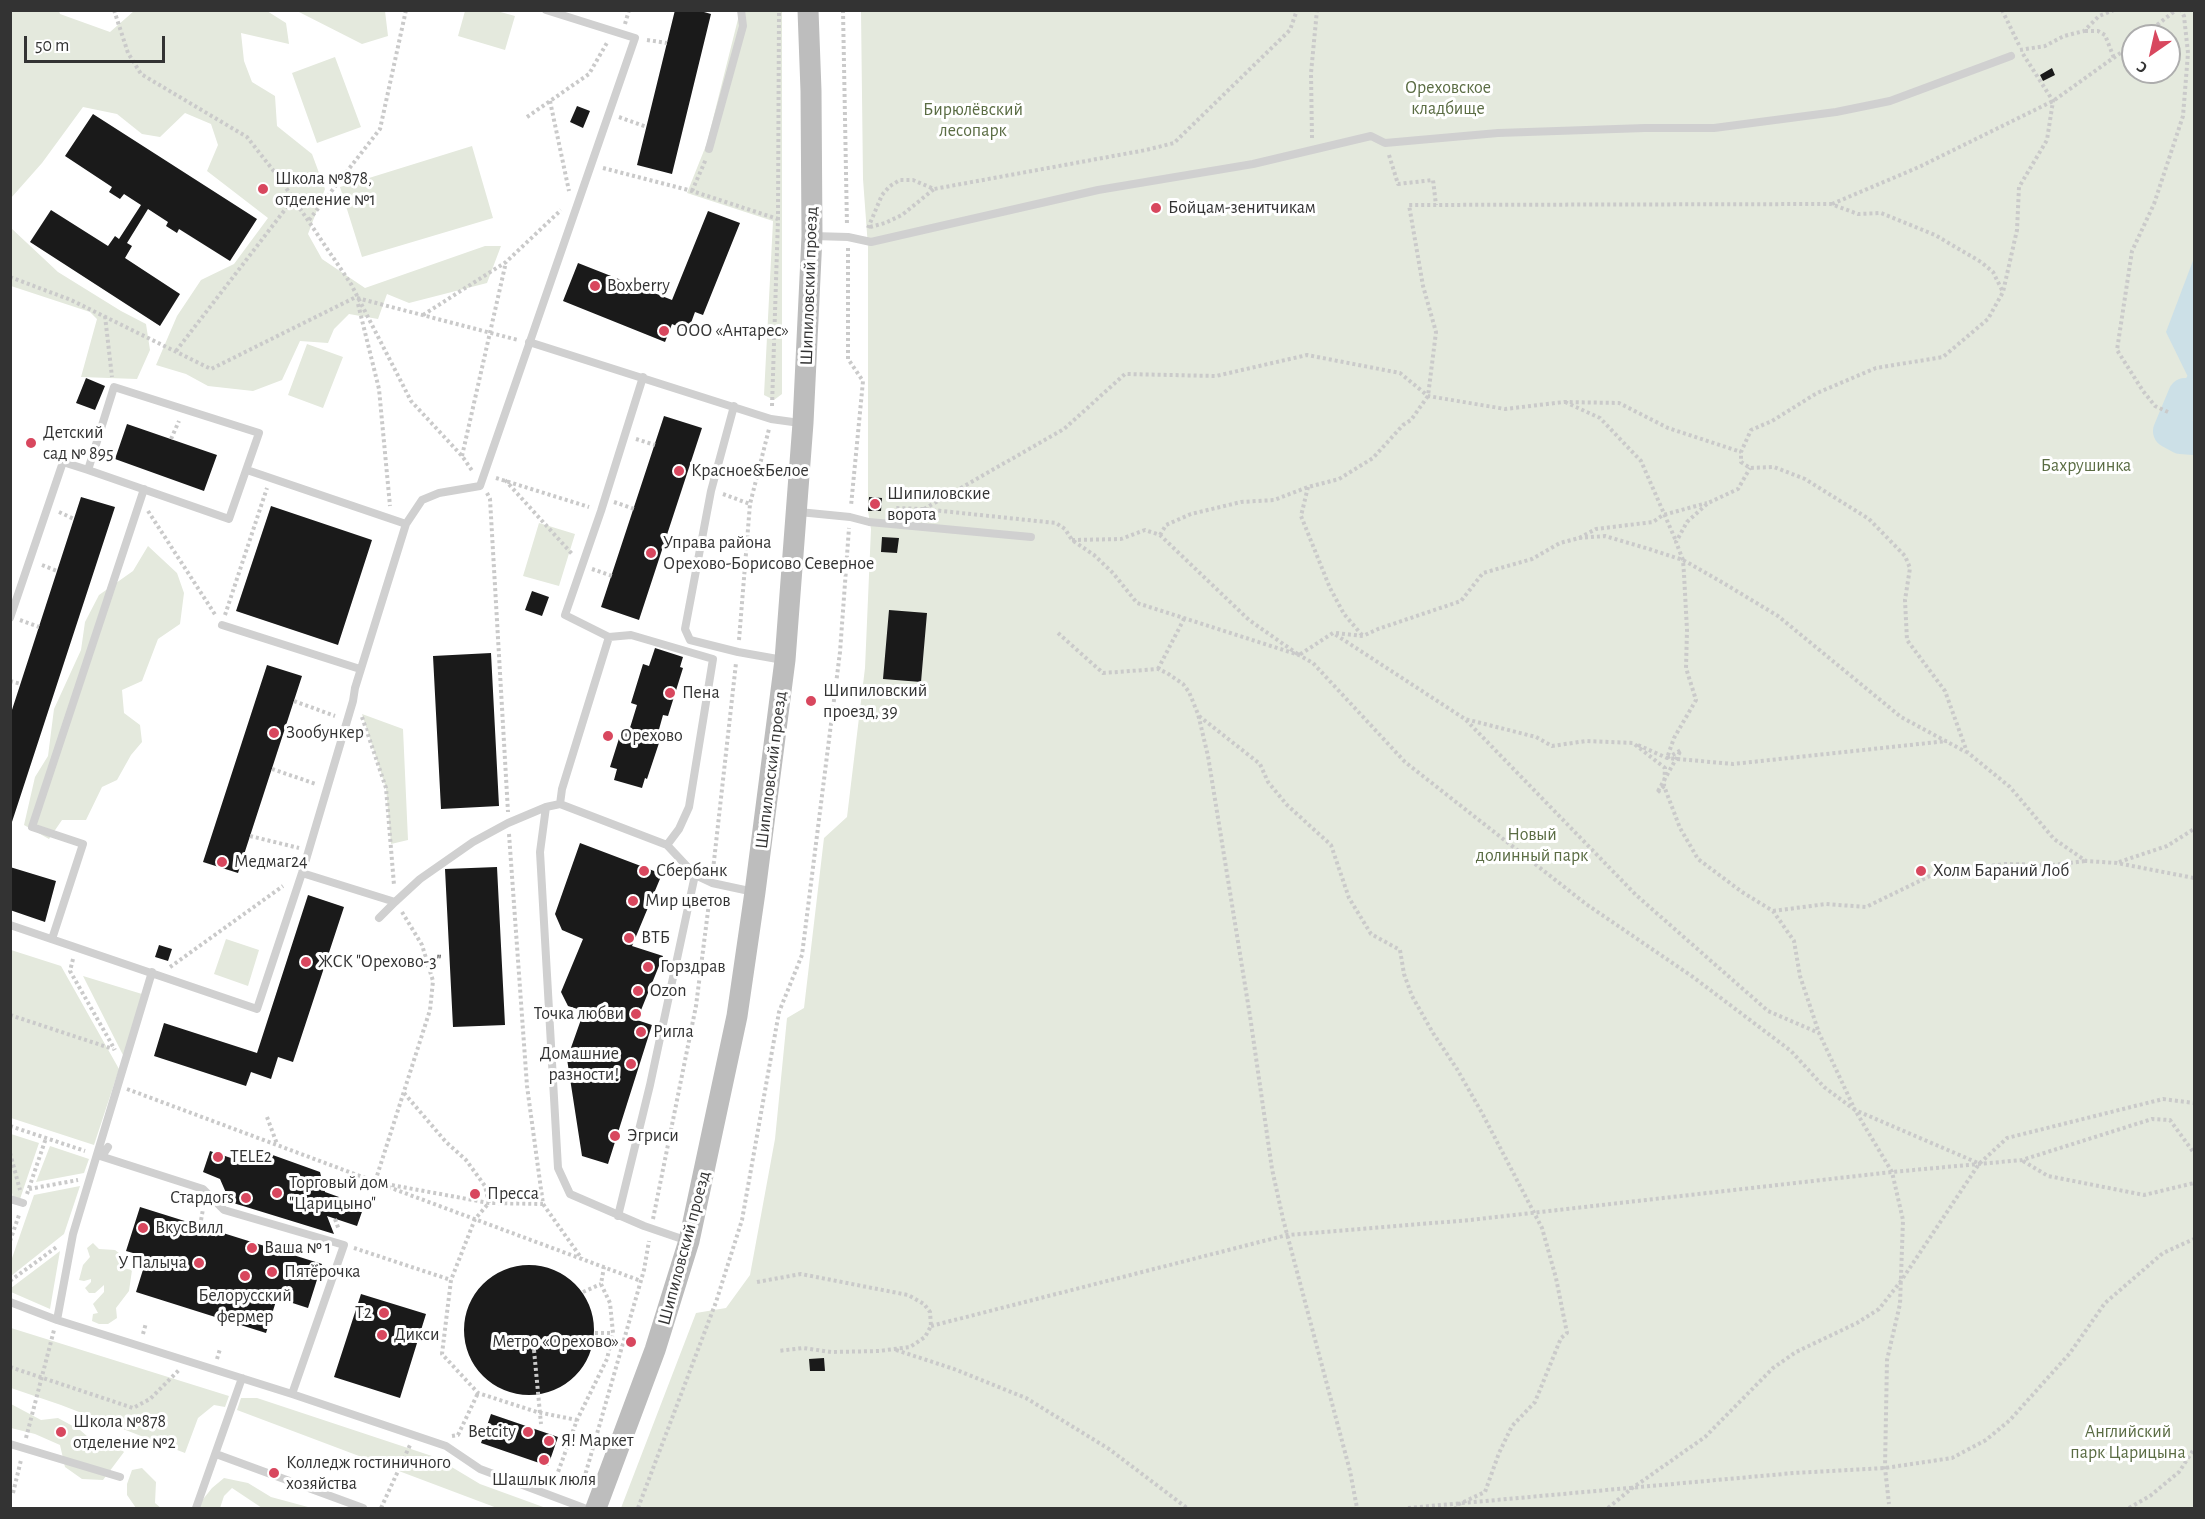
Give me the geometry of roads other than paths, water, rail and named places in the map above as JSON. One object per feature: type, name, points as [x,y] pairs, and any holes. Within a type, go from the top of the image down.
[{"type":"main road","name":"Шипиловский проезд","points":[[596,1509],[656,1350],[689,1241],[737,1016],[755,892],[785,660],[798,512],[812,236],[808,10]]},
{"type":"lane","points":[[10,925],[257,1009],[309,851],[353,701],[360,669],[406,524],[422,500],[439,493],[480,486],[635,38],[546,10]]},
{"type":"lane","points":[[709,149],[743,26],[741,10]]},
{"type":"lane","points":[[812,236],[848,237],[871,242],[1098,190],[1253,164],[1312,148],[1371,136],[1385,142],[1498,133],[1714,128],[1836,112],[1890,101],[2011,56]]},
{"type":"lane","points":[[529,342],[771,419],[803,423]]},
{"type":"lane","points":[[643,377],[602,511],[565,615],[609,637],[632,635],[713,659],[689,807],[679,829],[667,845]]},
{"type":"lane","points":[[11,617],[63,462],[229,519],[259,434],[114,387],[88,470]]},
{"type":"lane","points":[[734,406],[711,490],[685,629],[690,639],[738,652],[785,660]]},
{"type":"lane","points":[[248,470],[406,524]]},
{"type":"lane","points":[[52,939],[83,844],[32,827],[144,489]]},
{"type":"lane","points":[[798,512],[850,517],[869,522],[1031,537]]},
{"type":"lane","points":[[222,625],[360,669]]},
{"type":"lane","points":[[560,804],[562,789],[609,637]]},
{"type":"lane","points":[[379,918],[420,879],[472,842],[508,823],[546,807],[560,804],[667,845],[695,875],[712,884],[755,892]]},
{"type":"lane","points":[[546,807],[540,852],[558,1168],[570,1194],[618,1216],[689,1241]]},
{"type":"lane","points":[[302,873],[396,902]]},
{"type":"lane","points":[[618,1216],[650,1084],[695,875]]},
{"type":"lane","points":[[57,1320],[73,1234],[90,1178],[100,1155],[118,1085],[156,974]]},
{"type":"lane","points":[[100,1155],[108,1147]]},
{"type":"lane","points":[[100,1155],[203,1189],[224,1210],[344,1245],[292,1394]]},
{"type":"lane","points":[[10,1199],[23,1203]]},
{"type":"lane","points":[[10,1302],[57,1320],[292,1394],[446,1446],[480,1469],[584,1509]]},
{"type":"lane","points":[[196,1509],[242,1378]]},
{"type":"lane","points":[[10,1444],[120,1477]]},
{"type":"lane","points":[[216,1454],[363,1509]]},
{"type":"waterway","points":[[2185,395],[2189,379],[2194,371]]},
{"type":"waterway","points":[[2185,395],[2170,431],[2181,437],[2194,438]]},
{"type":"place","name":"Школа №878, отделение №1","points":[[263,189]]},
{"type":"place","name":"Бойцам-зенитчикам","points":[[1156,208]]},
{"type":"place","name":"Boxberry","points":[[595,286]]},
{"type":"place","name":"ООО «Антарес»","points":[[664,331]]},
{"type":"place","name":"Детский сад № 895","points":[[31,443]]},
{"type":"place","name":"Красное&Белое","points":[[679,471]]},
{"type":"place","name":"Шипиловские ворота","points":[[875,504]]},
{"type":"place","name":"Управа района Орехово-Борисово Северное","points":[[651,553]]},
{"type":"place","name":"Пена","points":[[670,693]]},
{"type":"place","name":"Шипиловский проезд, 39","points":[[811,701]]},
{"type":"place","name":"Зообункер","points":[[274,733]]},
{"type":"place","name":"Орехово","points":[[608,736]]},
{"type":"place","name":"Медмаг24","points":[[222,862]]},
{"type":"place","name":"Сбербанк","points":[[644,871]]},
{"type":"place","name":"Холм Бараний Лоб","points":[[1921,871]]},
{"type":"place","name":"Мир цветов","points":[[633,901]]},
{"type":"place","name":"ВТБ","points":[[629,938]]},
{"type":"place","name":"ЖСК \"Орехово-3\"","points":[[306,962]]},
{"type":"place","name":"Горздрав","points":[[648,967]]},
{"type":"place","name":"Ozon","points":[[638,991]]},
{"type":"place","name":"Точка любви","points":[[636,1014]]},
{"type":"place","name":"Ригла","points":[[641,1032]]},
{"type":"place","name":"Домашние разности!","points":[[631,1064]]},
{"type":"place","name":"Эгриси","points":[[615,1136]]},
{"type":"place","name":"TELE2","points":[[218,1157]]},
{"type":"place","name":"Торговый дом \"Царицыно\"","points":[[277,1193]]},
{"type":"place","name":"Пресса","points":[[475,1194]]},
{"type":"place","name":"Стардогs","points":[[246,1198]]},
{"type":"place","name":"ВкусВилл","points":[[143,1228]]},
{"type":"place","name":"Ваша № 1","points":[[252,1248]]},
{"type":"place","name":"У Палыча","points":[[199,1263]]},
{"type":"place","name":"Пятёрочка","points":[[272,1272]]},
{"type":"place","name":"Белорусский фермер","points":[[245,1276]]},
{"type":"place","name":"T2","points":[[384,1313]]},
{"type":"place","name":"Дикси","points":[[382,1335]]},
{"type":"place","name":"Метро «Орехово»","points":[[631,1342]]},
{"type":"place","name":"Школа №878 отделение №2","points":[[61,1432]]},
{"type":"place","name":"Betcity","points":[[528,1432]]},
{"type":"place","name":"Я! Маркет","points":[[549,1441]]},
{"type":"place","name":"Шашлык люля","points":[[544,1460]]},
{"type":"place","name":"Колледж гостиничного хозяйcтва","points":[[274,1473]]},
{"type":"park label","name":"Ореховское кладбище","points":[[1448,98]]},
{"type":"park label","name":"Бирюлёвский лесопарк","points":[[973,120]]},
{"type":"park label","name":"Бахрушинка","points":[[2086,466]]},
{"type":"park label","name":"Новый долинный парк","points":[[1532,845]]},
{"type":"park label","name":"Английский парк Царицына","points":[[2128,1442]]}]
